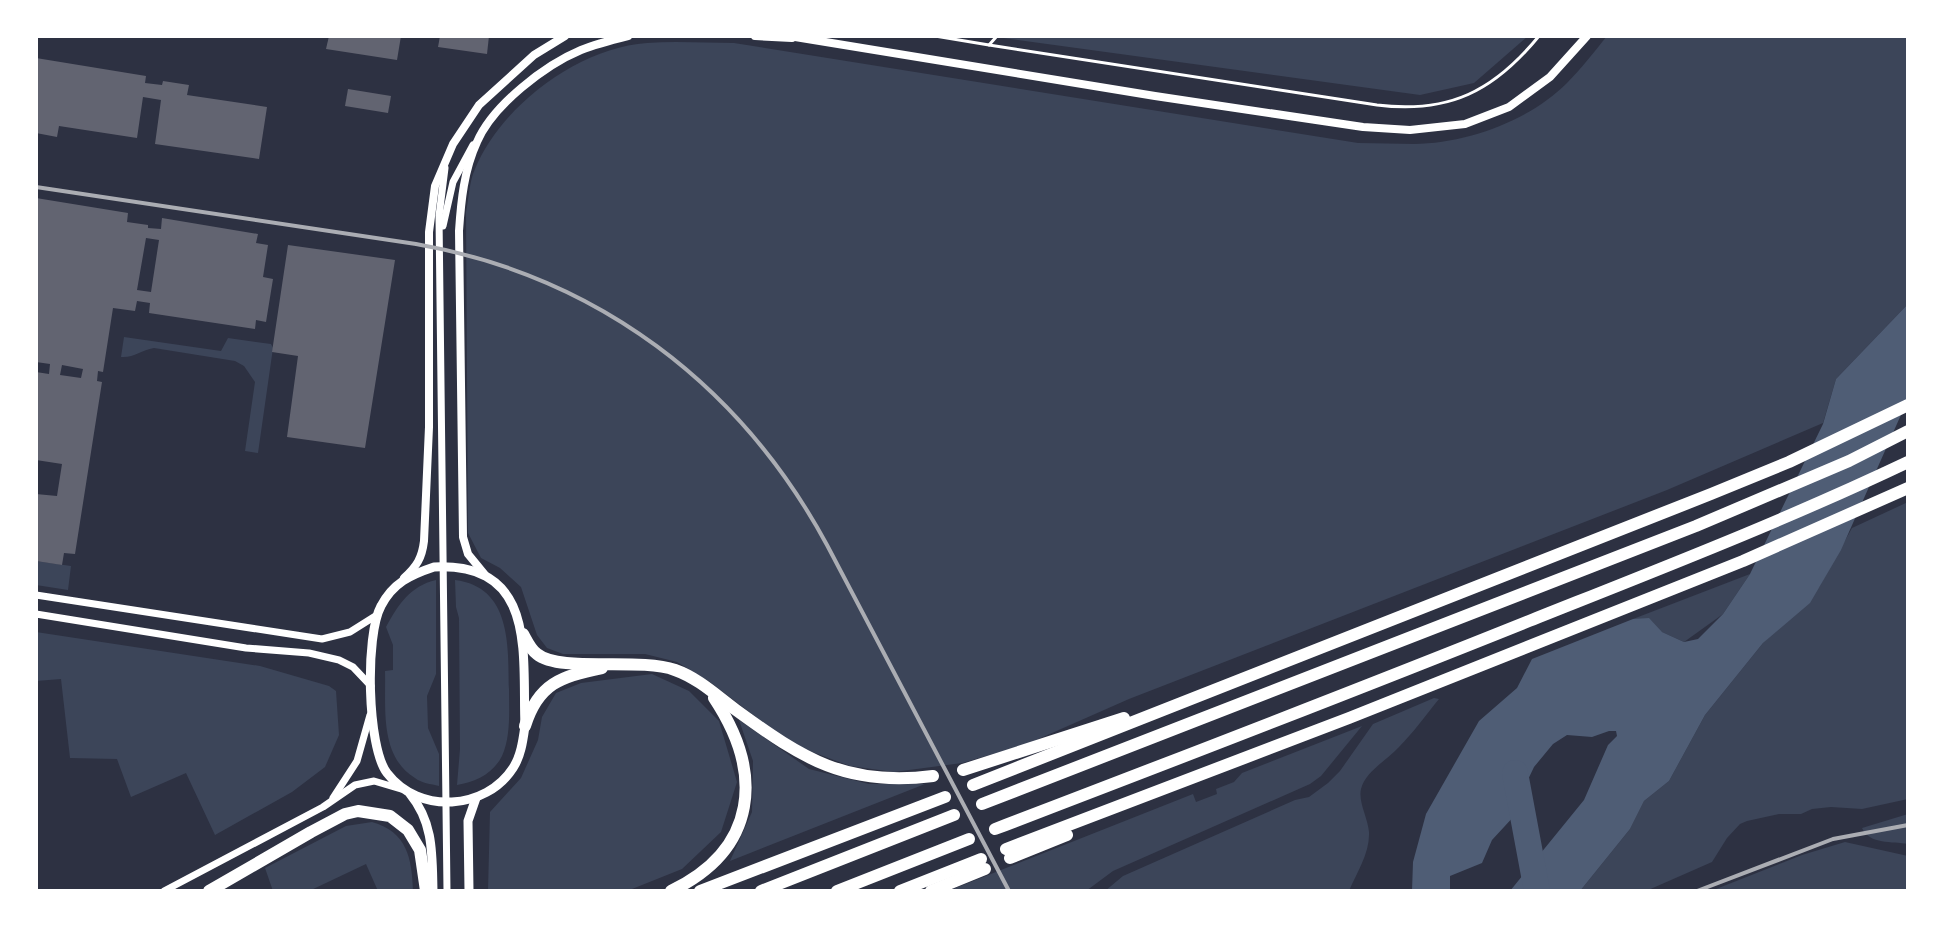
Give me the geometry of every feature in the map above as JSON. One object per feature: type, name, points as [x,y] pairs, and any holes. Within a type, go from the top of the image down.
[{"type":"highway","points":[[973,785],[1711,494],[1864,428],[1908,405]]},
{"type":"highway","points":[[982,804],[1696,526],[1849,461],[1908,431]]},
{"type":"highway","points":[[995,829],[1366,687],[1759,530],[1908,462]]},
{"type":"highway","points":[[1008,854],[1743,561],[1908,488]]},
{"type":"highway","points":[[523,634],[537,655],[559,663],[650,664],[676,670],[708,689],[798,754],[837,770],[877,778],[933,776]]},
{"type":"highway","points":[[525,726],[536,699],[557,681],[577,673],[630,663]]},
{"type":"highway","points":[[963,770],[1248,677]]},
{"type":"highway","points":[[671,891],[703,871],[721,853],[737,829],[746,799],[746,773],[741,747],[730,722],[708,689]]},
{"type":"highway","points":[[700,891],[945,797]]},
{"type":"highway","points":[[209,891],[311,832],[345,814],[358,811],[390,816],[408,830],[420,850],[426,891]]},
{"type":"highway","points":[[761,891],[954,815]]},
{"type":"highway","points":[[837,891],[969,839]]},
{"type":"highway","points":[[900,891],[983,864],[931,891]]},
{"type":"main road","points":[[407,791],[431,801],[476,798],[491,791],[515,765],[524,740],[523,634],[512,602],[489,579],[462,568],[434,567],[402,580],[387,596],[373,631],[372,708],[376,750],[380,761],[395,782],[419,805],[428,823],[432,839],[433,891]]},
{"type":"main road","points":[[469,891],[468,821],[476,798]]},
{"type":"street","points":[[402,580],[422,557],[424,541],[429,427],[430,211],[435,186],[448,154],[479,105],[534,55],[565,36]]},
{"type":"street","points":[[441,244],[453,182],[495,115],[558,61],[581,50],[628,36]]},
{"type":"street","points":[[755,36],[801,39]]},
{"type":"street","points":[[789,36],[1363,127],[1410,130],[1465,124],[1509,107],[1550,77],[1587,36]]},
{"type":"street","points":[[481,133],[471,157],[461,200],[461,448],[463,537],[468,554],[489,579]]},
{"type":"street","points":[[447,891],[440,197],[448,154]]},
{"type":"street","points":[[36,595],[322,639],[350,632],[377,615]]},
{"type":"street","points":[[36,614],[246,648],[309,653],[339,660],[353,667],[372,688]]},
{"type":"street","points":[[330,802],[349,778],[357,761],[372,708]]},
{"type":"street","points":[[164,891],[330,802],[355,785],[368,782],[407,791]]},
{"type":"lane","points":[[935,36],[1377,105],[1419,108],[1452,101],[1484,88],[1509,69],[1539,36]]},
{"type":"lane","points":[[989,45],[997,36]]},
{"type":"shaded area","points":[[989,36],[1528,36],[1474,83],[1420,95]]},
{"type":"shaded area","points":[[1607,36],[1908,36],[1908,304],[1836,379],[1823,423],[1667,490],[1129,699],[1027,744],[962,763],[894,772],[850,766],[807,750],[778,734],[710,682],[677,662],[645,654],[563,654],[547,648],[537,635],[521,587],[500,568],[481,558],[468,533],[466,212],[471,179],[487,146],[503,123],[523,103],[569,68],[595,56],[621,47],[647,43],[734,43],[1358,143],[1414,144],[1476,134],[1516,119],[1567,83]]},
{"type":"shaded area","points":[[1908,304],[1908,399],[1841,550],[1810,603],[1763,643],[1705,715],[1669,781],[1644,801],[1630,829],[1580,891],[1510,891],[1584,800],[1608,745],[1617,736],[1616,731],[1592,737],[1567,735],[1553,744],[1534,767],[1524,788],[1521,805],[1492,840],[1482,863],[1450,876],[1450,891],[1412,891],[1413,862],[1426,814],[1479,721],[1517,688],[1532,659],[1633,619],[1649,618],[1662,632],[1684,642],[1698,639],[1723,614],[1750,574],[1823,424],[1836,379]]},
{"type":"shaded area","points":[[124,337],[221,351],[228,338],[271,344],[273,348],[258,453],[245,451],[255,382],[244,366],[235,361],[154,348],[121,357]]},
{"type":"shaded area","points":[[1908,502],[1908,799],[1862,809],[1831,807],[1747,821],[1727,838],[1712,862],[1646,891],[1580,891],[1630,829],[1644,801],[1669,781],[1705,715],[1763,643],[1819,587],[1852,528]]},
{"type":"shaded area","points":[[36,561],[71,566],[68,590],[36,585]]},
{"type":"shaded area","points":[[1750,574],[1723,614],[1684,642],[1633,619]]},
{"type":"shaded area","points":[[436,580],[436,674],[427,696],[428,728],[439,754],[439,786],[417,780],[403,769],[395,757],[387,730],[385,700],[385,671],[393,670],[393,645],[386,627],[406,598],[419,587]]},
{"type":"shaded area","points":[[455,580],[474,585],[497,606],[507,638],[509,706],[507,740],[502,756],[494,768],[483,776],[457,785],[460,749],[459,618]]},
{"type":"shaded area","points":[[36,632],[260,666],[329,686],[336,691],[339,735],[325,767],[292,792],[215,835],[186,773],[131,797],[117,759],[70,758],[61,679],[36,681]]},
{"type":"shaded area","points":[[652,674],[689,691],[719,721],[737,782],[721,832],[682,869],[627,891],[488,891],[490,812],[521,778],[538,740],[542,717],[556,693],[581,683]]},
{"type":"shaded area","points":[[1434,698],[1439,699],[1414,730],[1363,783],[1361,799],[1369,840],[1349,891],[1105,891],[1123,876],[1295,800],[1309,797],[1340,771],[1373,724]]},
{"type":"shaded area","points":[[739,720],[809,769],[869,784],[925,784],[730,861],[752,812],[753,761]]},
{"type":"shaded area","points":[[1362,726],[1321,776],[1310,784],[1113,871],[1086,891],[948,891],[1193,794],[1196,802],[1217,794],[1216,789],[1234,782],[1242,773]]},
{"type":"shaded area","points":[[1908,814],[1908,844],[1876,840],[1862,828]]},
{"type":"shaded area","points":[[372,822],[393,832],[405,848],[413,891],[378,891],[366,864],[309,891],[273,891],[265,868],[346,826]]},
{"type":"shaded area","points":[[1845,842],[1908,856],[1908,891],[1711,891],[1802,855]]},
{"type":"building","points":[[329,36],[401,36],[397,60],[326,49]]},
{"type":"building","points":[[440,36],[489,36],[487,54],[438,47]]},
{"type":"building","points":[[36,58],[146,76],[145,83],[162,85],[163,81],[189,85],[187,95],[267,107],[259,159],[155,144],[161,100],[143,97],[137,138],[59,126],[57,137],[36,133]]},
{"type":"building","points":[[348,89],[391,96],[388,113],[345,106]]},
{"type":"building","points":[[36,198],[128,213],[127,222],[148,225],[148,228],[161,229],[162,218],[258,234],[256,243],[268,245],[263,277],[273,279],[266,322],[256,320],[255,329],[149,313],[150,303],[137,301],[135,311],[113,308],[103,372],[98,371],[97,381],[102,382],[75,554],[64,553],[62,565],[36,561],[36,494],[57,496],[62,464],[36,460],[36,372],[49,374],[50,364],[36,362]],"holes":[[[146,238],[159,240],[151,292],[137,290]],[[62,365],[83,369],[81,378],[60,375]]]},
{"type":"building","points":[[288,245],[395,260],[365,448],[287,437],[298,356],[272,352]]},
{"type":"waterway","points":[[1515,773],[1537,891]]},
{"type":"railway","points":[[36,187],[416,244],[482,260],[544,282],[603,311],[657,346],[706,387],[752,435],[792,487],[827,545],[1009,891]]},
{"type":"railway","points":[[1697,891],[1833,839],[1908,825]]}]
